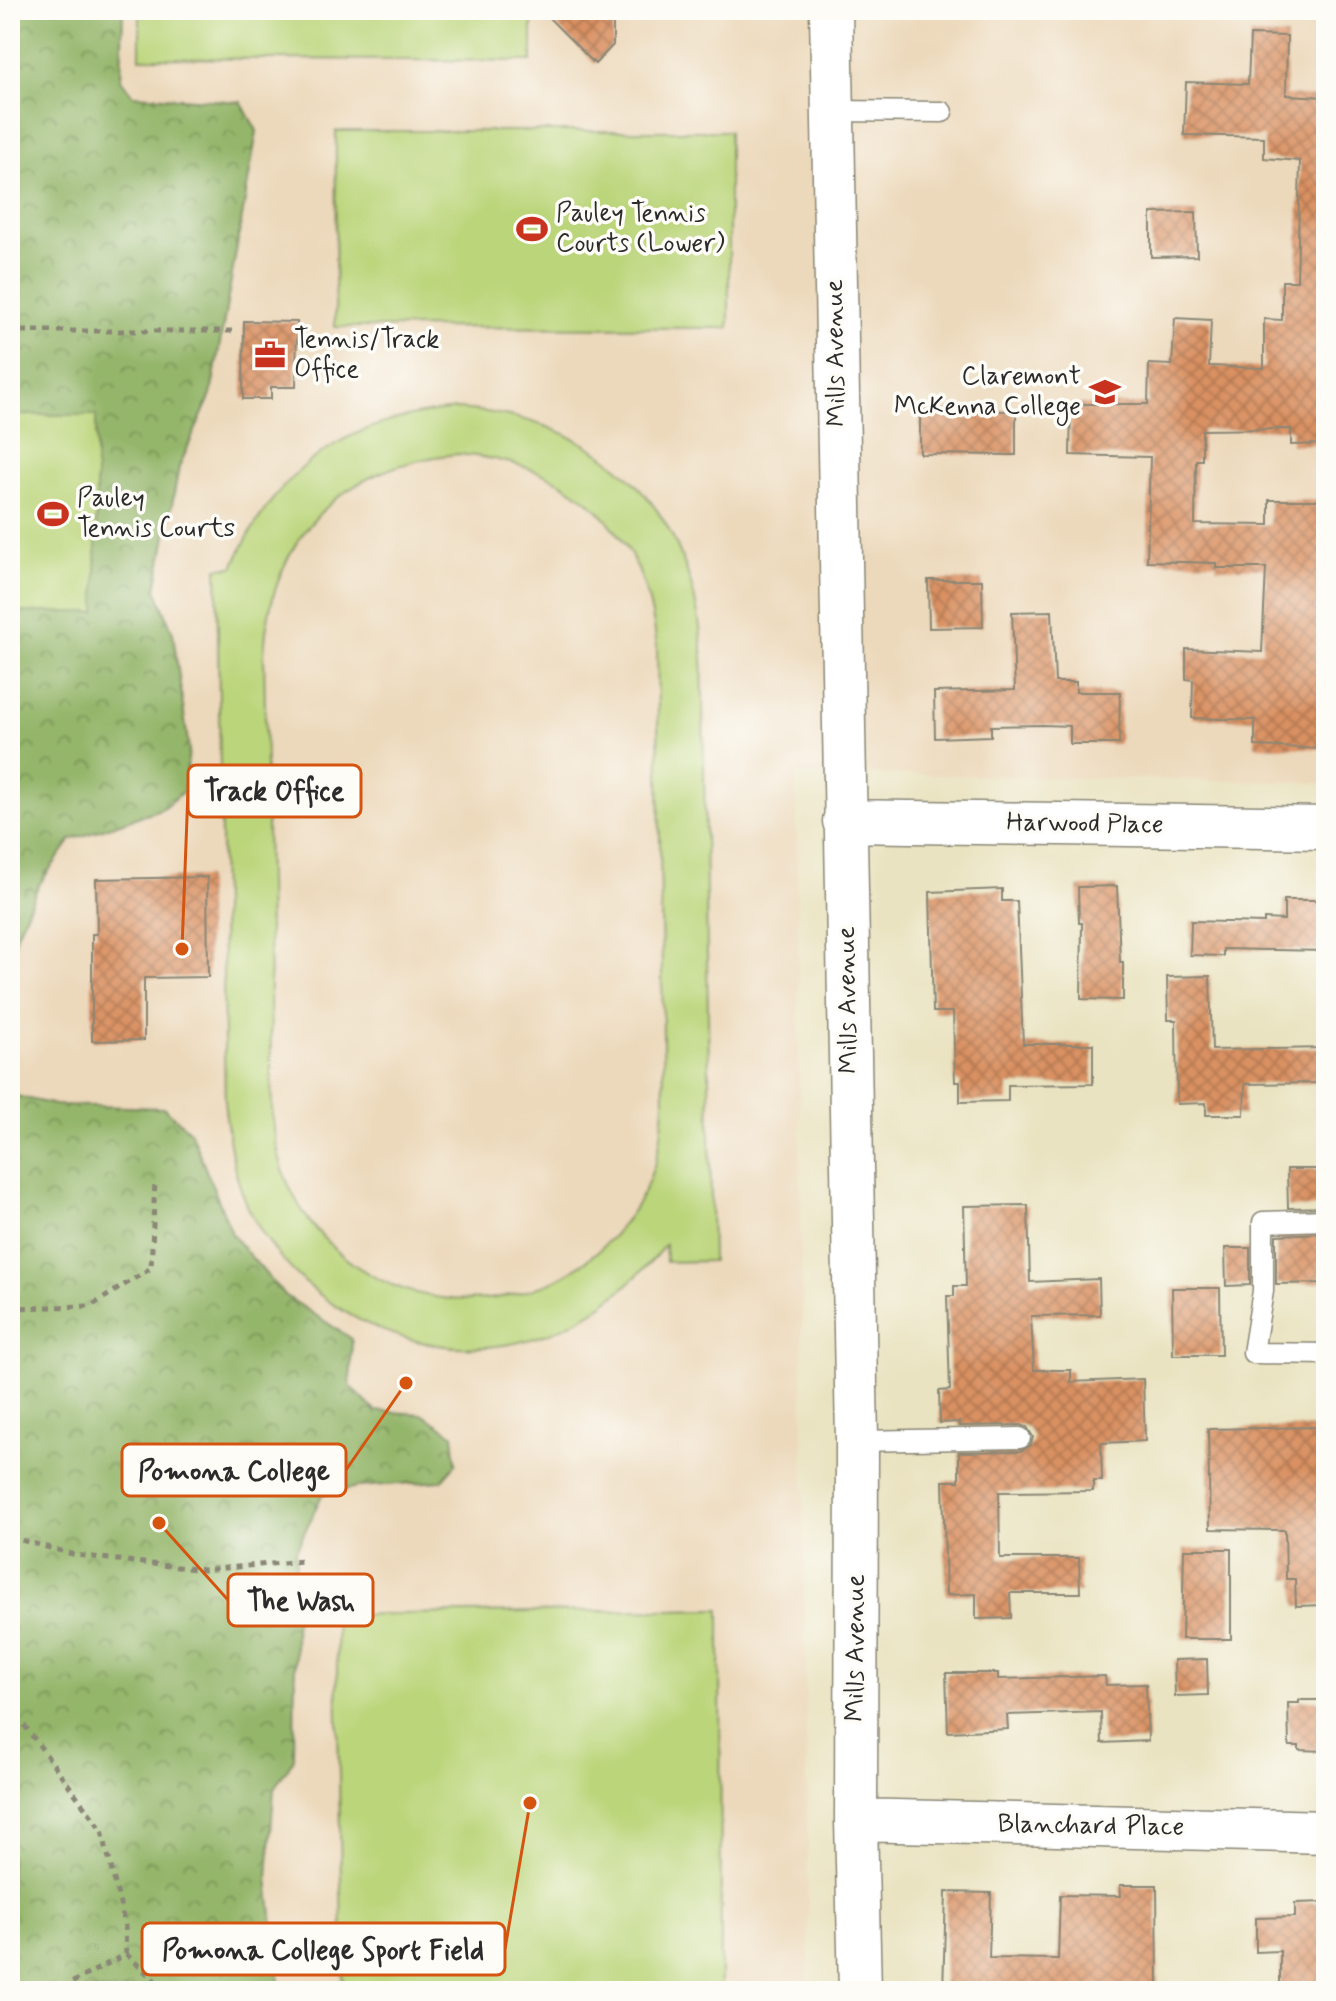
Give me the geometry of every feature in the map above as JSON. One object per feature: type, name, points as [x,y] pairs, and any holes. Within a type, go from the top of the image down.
[{"type":"street","name":"Mills Avenue","points":[[831,10],[857,1441],[856,1820],[860,1991]]},
{"type":"street","name":"Harwood Place","points":[[844,821],[1326,828]]},
{"type":"street","name":"Blanchard Place","points":[[856,1820],[1326,1832]]},
{"type":"lane","points":[[831,111],[942,112]]},
{"type":"lane","points":[[1326,1220],[1263,1222],[1263,1291],[1253,1353],[1326,1354]]},
{"type":"lane","points":[[857,1441],[1020,1438]]},
{"type":"path","points":[[10,331],[232,331]]},
{"type":"path","points":[[10,1308],[91,1306],[151,1268],[155,1181]]},
{"type":"path","points":[[10,1537],[76,1555],[203,1570],[304,1561]]},
{"type":"path","points":[[10,1706],[102,1830],[125,1925],[126,1954],[166,1991]]},
{"type":"path","points":[[56,1991],[126,1954]]},
{"type":"shaded area","points":[[10,10],[1326,10],[1326,783],[890,774],[796,775],[809,1991],[10,1991]]},
{"type":"green space","points":[[10,10],[123,10],[121,80],[133,95],[241,102],[257,131],[211,395],[179,467],[156,589],[173,633],[189,750],[184,791],[163,808],[71,840],[38,886],[17,934],[10,961]]},
{"type":"green space","points":[[140,10],[532,10],[532,61],[140,58]]},
{"type":"green space","name":"Pauley Tennis Courts (Lower)","points":[[336,131],[729,131],[729,328],[335,327]]},
{"type":"green space","points":[[457,409],[508,416],[554,430],[594,450],[629,477],[657,510],[678,549],[694,595],[702,646],[712,1261],[666,1262],[665,1245],[627,1285],[583,1317],[538,1337],[492,1346],[445,1346],[400,1336],[357,1319],[317,1293],[283,1260],[248,1208],[234,1166],[225,1109],[217,568],[233,567],[251,531],[272,501],[295,475],[321,454],[350,436],[418,414]],"holes":[[[457,454],[499,460],[536,471],[569,488],[597,509],[620,536],[637,568],[650,605],[657,647],[664,1103],[659,1148],[642,1195],[623,1224],[599,1250],[571,1271],[534,1289],[495,1298],[456,1299],[417,1293],[380,1279],[346,1258],[317,1231],[294,1196],[281,1164],[272,1109],[264,652],[270,610],[281,573],[298,541],[320,514],[347,491],[379,474],[415,461]]]},
{"type":"green space","name":"Pauley Tennis Courts","points":[[10,415],[96,415],[96,612],[10,612]]},
{"type":"green space","points":[[10,1064],[16,1096],[55,1105],[164,1108],[190,1131],[233,1236],[283,1294],[352,1339],[350,1386],[375,1411],[422,1414],[453,1434],[456,1464],[441,1481],[357,1487],[322,1495],[296,1550],[294,1759],[274,1788],[268,1878],[280,1991],[10,1991]]},
{"type":"green space","points":[[720,1609],[721,1991],[343,1991],[336,1615]]},
{"type":"building","points":[[541,10],[613,10],[613,45],[595,64]]},
{"type":"building","points":[[1250,35],[1287,36],[1286,95],[1326,97],[1326,444],[1291,445],[1291,429],[1202,430],[1202,460],[1196,460],[1195,524],[1269,525],[1269,500],[1326,500],[1323,697],[1326,697],[1326,749],[1255,746],[1255,720],[1192,718],[1193,680],[1186,679],[1186,649],[1262,652],[1266,568],[1216,568],[1216,563],[1147,561],[1150,457],[1070,455],[1071,404],[1148,404],[1149,364],[1172,365],[1175,318],[1211,320],[1209,366],[1264,368],[1264,319],[1282,320],[1282,281],[1297,281],[1300,161],[1264,158],[1264,137],[1184,135],[1186,82],[1248,84]]},
{"type":"building","points":[[1196,212],[1197,256],[1151,257],[1151,213]]},
{"type":"building","name":"Tennis/Track Office","points":[[244,321],[297,322],[296,387],[271,387],[271,399],[243,399]]},
{"type":"building","points":[[920,410],[1016,411],[1016,455],[920,454]]},
{"type":"building","points":[[928,580],[982,580],[983,627],[929,628]]},
{"type":"building","points":[[1052,611],[1055,682],[1076,682],[1076,692],[1120,692],[1119,744],[1070,744],[1070,726],[1042,725],[991,726],[991,736],[935,738],[934,692],[1015,690],[1012,612]]},
{"type":"building","points":[[207,877],[208,977],[144,978],[144,1040],[92,1041],[92,934],[97,934],[96,879]]},
{"type":"building","points":[[1117,886],[1123,1000],[1081,999],[1082,923],[1079,923],[1078,887]]},
{"type":"building","points":[[1002,889],[1002,901],[1017,901],[1023,1044],[1093,1044],[1093,1084],[1008,1085],[1008,1101],[960,1102],[960,1082],[955,1082],[953,1012],[933,1012],[930,892]]},
{"type":"building","points":[[1284,900],[1326,900],[1326,951],[1223,949],[1223,956],[1190,955],[1191,921],[1264,923],[1264,919],[1284,920]]},
{"type":"building","points":[[1210,976],[1212,1050],[1326,1048],[1326,1083],[1245,1084],[1244,1115],[1206,1115],[1206,1103],[1177,1104],[1176,1020],[1168,1020],[1167,977]]},
{"type":"building","points":[[1287,1169],[1326,1169],[1326,1207],[1288,1208]]},
{"type":"building","points":[[1028,1205],[1030,1282],[1099,1279],[1100,1315],[1031,1316],[1034,1370],[1071,1370],[1071,1382],[1143,1379],[1145,1441],[1101,1443],[1102,1481],[1093,1481],[1093,1491],[999,1492],[1000,1558],[1079,1558],[1080,1593],[1010,1593],[1011,1618],[976,1619],[976,1594],[946,1595],[943,1481],[959,1481],[959,1452],[1021,1451],[1031,1445],[1033,1437],[1027,1427],[1021,1425],[959,1426],[959,1422],[940,1423],[939,1391],[950,1390],[947,1296],[954,1296],[954,1286],[966,1286],[964,1206]]},
{"type":"building","points":[[1326,1233],[1326,1283],[1276,1284],[1276,1235]]},
{"type":"building","points":[[1225,1248],[1250,1248],[1250,1285],[1226,1286]]},
{"type":"building","points":[[1172,1288],[1220,1288],[1221,1355],[1173,1355]]},
{"type":"building","points":[[1326,1427],[1326,1605],[1296,1606],[1295,1579],[1286,1579],[1285,1530],[1210,1529],[1208,1429]]},
{"type":"building","points":[[1184,1549],[1231,1549],[1231,1639],[1182,1639]]},
{"type":"building","points":[[1207,1659],[1208,1695],[1175,1696],[1174,1660]]},
{"type":"building","points":[[946,1673],[998,1673],[998,1679],[1105,1676],[1106,1685],[1146,1684],[1148,1741],[1102,1743],[1101,1712],[1007,1715],[1008,1729],[948,1732]]},
{"type":"building","points":[[1299,1700],[1326,1700],[1326,1751],[1299,1750],[1299,1746],[1289,1746],[1288,1703],[1299,1703]]},
{"type":"building","points":[[1120,1885],[1157,1885],[1158,1991],[943,1991],[946,1892],[991,1893],[989,1958],[1058,1959],[1060,1895],[1121,1896]]},
{"type":"building","points":[[1326,1902],[1326,1991],[1280,1991],[1280,1951],[1256,1952],[1256,1918],[1295,1917],[1295,1903]]},
{"type":"place","name":"Pauley Tennis Courts (Lower)","points":[[532,229]]},
{"type":"place","name":"Tennis/Track Office","points":[[270,355]]},
{"type":"place","name":"Claremont McKenna College","points":[[1105,392]]},
{"type":"place","name":"Pauley Tennis Courts","points":[[53,514]]},
{"type":"place","name":"Track Office","points":[[182,949]]},
{"type":"place","name":"Pomona College","points":[[406,1383]]},
{"type":"place","name":"The Wash","points":[[159,1523]]},
{"type":"place","name":"Pomona College Sport Field","points":[[530,1803]]}]
